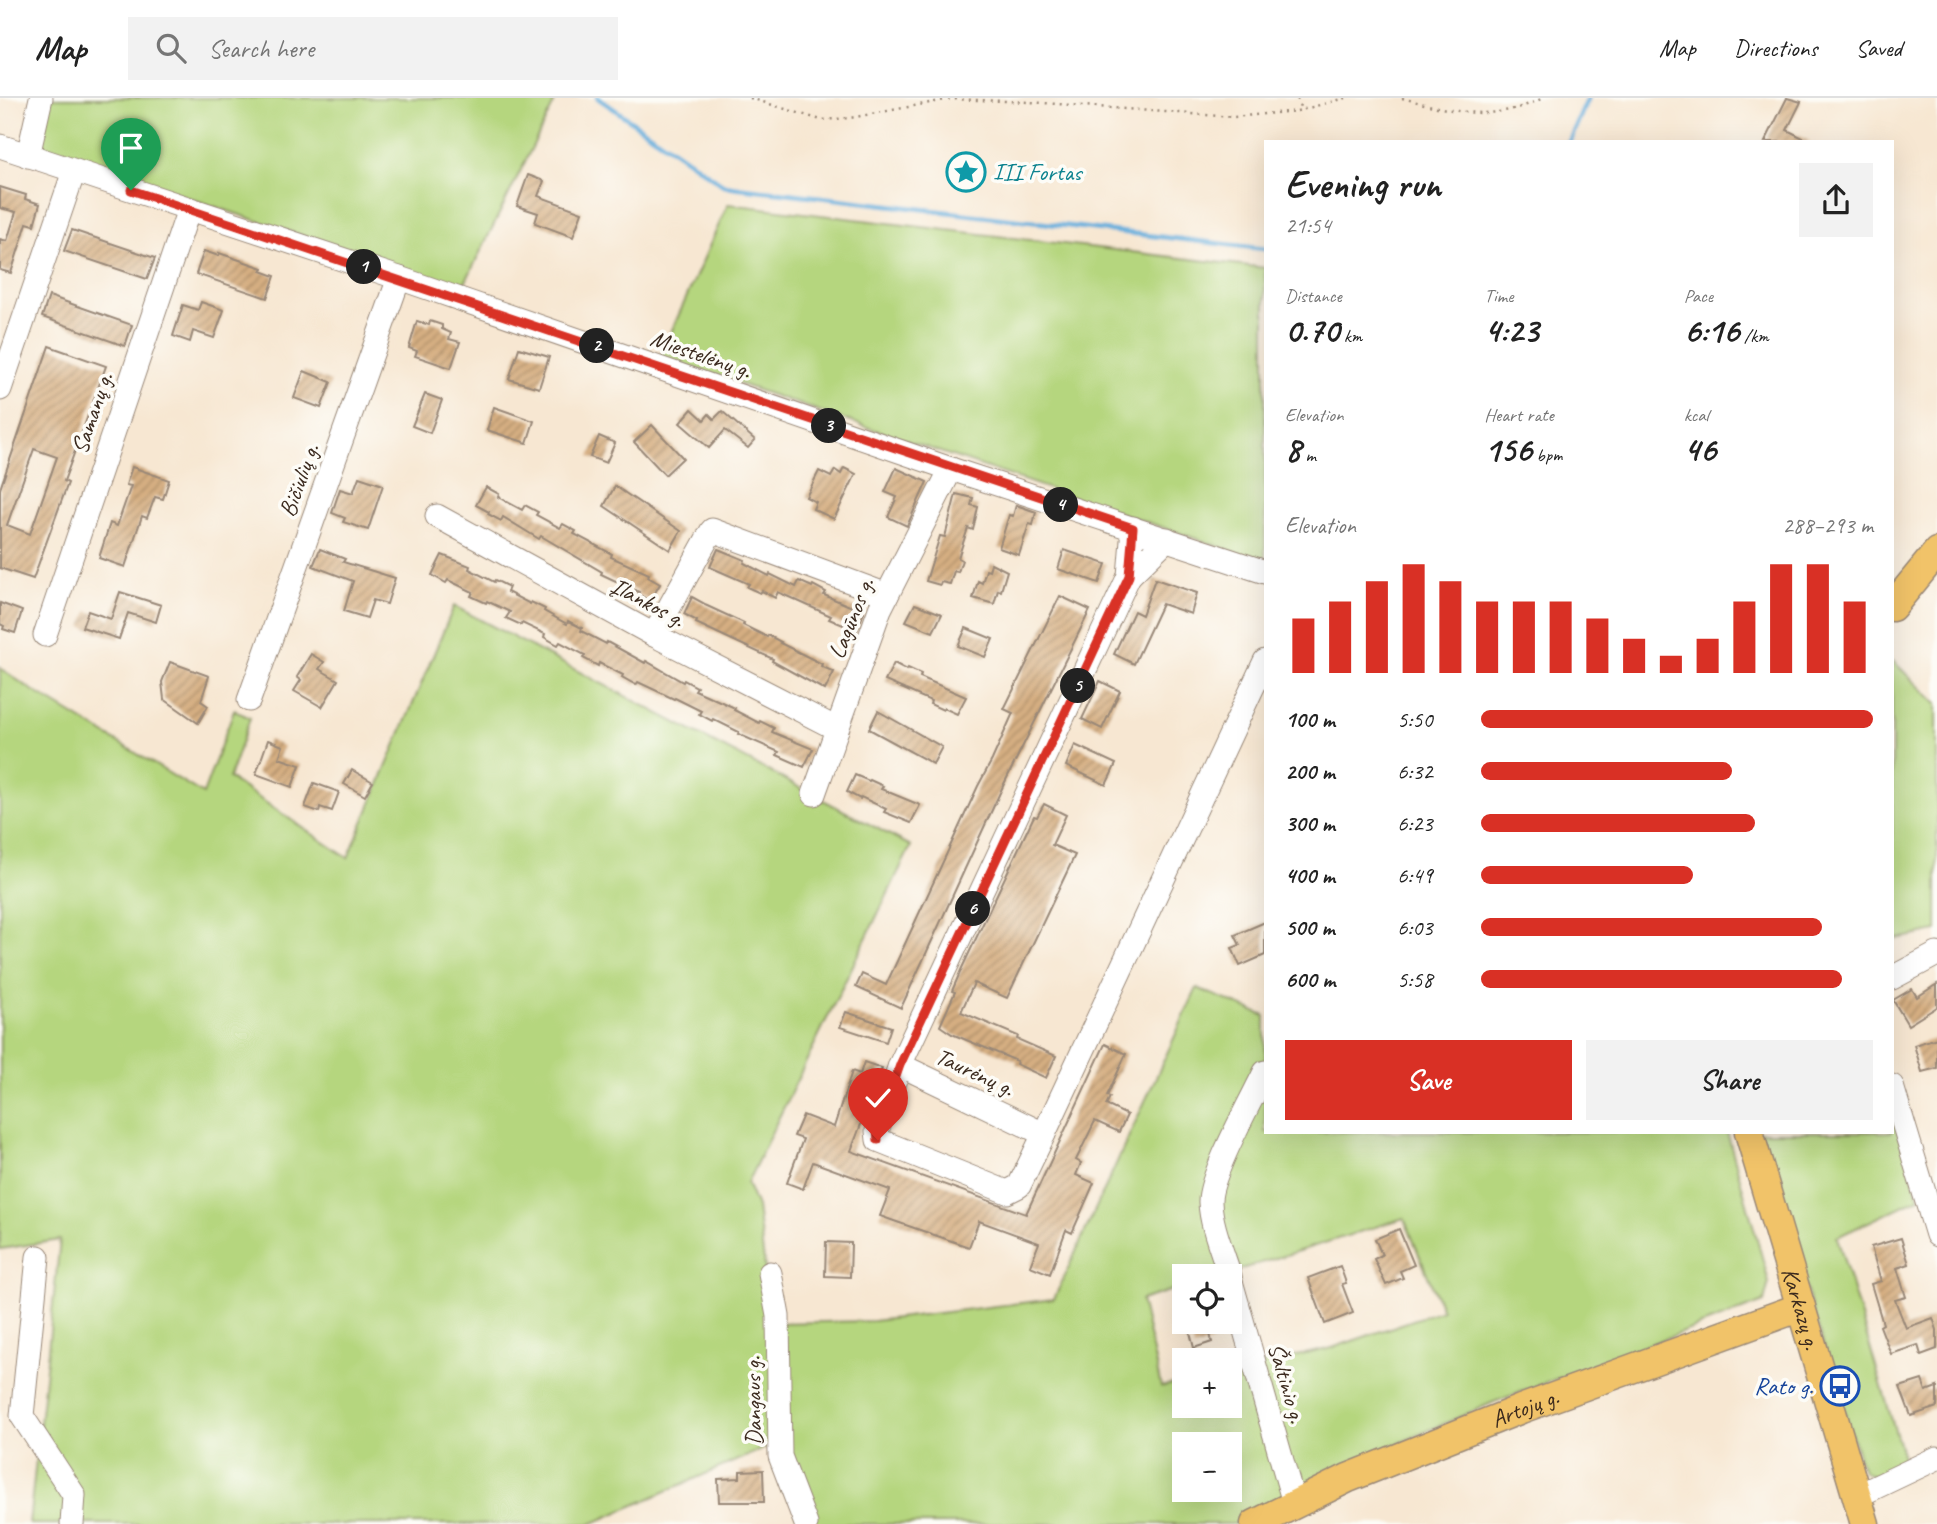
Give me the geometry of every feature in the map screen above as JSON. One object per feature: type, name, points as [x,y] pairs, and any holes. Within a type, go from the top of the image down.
[{"type":"main road","points":[[1894,605],[1937,552]]},
{"type":"main road","name":"Karkazų g.","points":[[1750,1134],[1865,1524]]},
{"type":"main road","name":"Artojų g.","points":[[1255,1524],[1348,1478],[1521,1409],[1801,1307]]},
{"type":"street","points":[[28,156],[41,98]]},
{"type":"street","name":"Miestelėnų g.","points":[[0,146],[399,278],[951,469],[1264,572]]},
{"type":"street","points":[[0,389],[74,171]]},
{"type":"street","name":"Samanų g.","points":[[45,635],[189,209]]},
{"type":"street","name":"Bičiulių g.","points":[[249,700],[399,278]]},
{"type":"street","name":"Lagūnos g.","points":[[814,794],[880,609],[951,469]]},
{"type":"street","name":"Įlankos g.","points":[[437,516],[654,635],[837,729]]},
{"type":"street","name":"Taurėnų g.","points":[[1044,1134],[900,1065],[1129,576],[1133,528]]},
{"type":"street","points":[[654,635],[712,530],[887,595]]},
{"type":"street","name":"Taurėnų g.","points":[[1129,576],[1167,539]]},
{"type":"street","points":[[900,1065],[877,1131],[878,1140],[1007,1192],[1018,1186],[1264,663]]},
{"type":"street","points":[[1894,977],[1937,954]]},
{"type":"street","name":"Šaltinio g.","points":[[1226,1264],[1210,1201],[1215,1178],[1264,1074]]},
{"type":"street","points":[[1894,1093],[1937,1235]]},
{"type":"street","points":[[37,1257],[22,1416],[74,1494],[72,1524]]},
{"type":"street","name":"Dangaus g.","points":[[770,1273],[778,1316],[780,1456],[806,1524]]},
{"type":"street","name":"Šaltinio g.","points":[[1242,1319],[1294,1503]]},
{"type":"street","points":[[1857,1496],[1937,1458]]},
{"type":"path","points":[[750,98],[821,120],[850,118],[951,99],[1233,117],[1301,110],[1346,98]]},
{"type":"path","points":[[1297,98],[1301,110]]},
{"type":"path","points":[[1402,98],[1458,113],[1503,112],[1543,98]]},
{"type":"green space","points":[[51,98],[556,99],[462,289],[45,150],[41,141]]},
{"type":"green space","points":[[728,204],[1264,268],[1264,562],[660,357]]},
{"type":"green space","points":[[454,606],[911,846],[747,1183],[757,1207],[772,1323],[873,1321],[1054,1299],[1197,988],[1264,1016],[1264,1134],[1728,1134],[1769,1282],[1764,1302],[1494,1402],[1328,1474],[1236,1524],[815,1524],[781,1441],[591,1524],[29,1524],[60,1240],[0,1249],[0,668],[203,794],[234,710],[250,718],[229,778],[348,858]],"holes":[[[1404,1218],[1442,1310],[1332,1348],[1242,1368],[1242,1418],[1172,1418],[1172,1384],[1161,1387],[1141,1300],[1172,1290],[1172,1264],[1242,1264],[1242,1269]]]},
{"type":"green space","points":[[1894,662],[1937,704],[1937,931],[1894,940]]},
{"type":"green space","points":[[1894,1118],[1919,1198],[1837,1237],[1906,1467],[1874,1475],[1863,1471],[1758,1134],[1894,1134]]},
{"type":"building","points":[[1787,98],[1801,102],[1787,130],[1807,140],[1766,140]]},
{"type":"building","points":[[528,175],[544,181],[538,196],[582,212],[573,237],[535,223],[538,213],[517,206]]},
{"type":"building","points":[[0,187],[26,195],[25,199],[40,204],[34,225],[27,223],[11,273],[0,270],[0,239],[7,241],[16,212],[0,208]]},
{"type":"building","points":[[72,230],[155,258],[147,279],[64,251]]},
{"type":"building","points":[[204,251],[219,256],[219,253],[263,268],[261,271],[275,276],[267,298],[196,274]]},
{"type":"building","points":[[49,296],[132,325],[125,346],[42,317]]},
{"type":"building","points":[[201,302],[224,310],[214,338],[193,331],[190,342],[173,336],[183,305],[198,310]]},
{"type":"building","points":[[417,321],[442,325],[442,329],[451,333],[449,339],[460,342],[451,368],[415,356],[417,351],[409,348]]},
{"type":"building","points":[[49,346],[106,366],[64,481],[68,483],[33,579],[0,568],[0,489]],"holes":[[[34,449],[57,457],[30,534],[7,525]]]},
{"type":"building","points":[[519,348],[549,357],[539,388],[509,379]]},
{"type":"building","points":[[304,371],[331,382],[321,408],[294,398]]},
{"type":"building","points":[[425,394],[442,400],[430,433],[412,426]]},
{"type":"building","points":[[494,407],[534,421],[527,443],[487,430]]},
{"type":"building","points":[[692,409],[704,420],[709,414],[714,419],[722,411],[755,440],[748,448],[725,430],[709,448],[680,423]]},
{"type":"building","points":[[652,425],[683,458],[665,475],[634,442]]},
{"type":"building","points":[[599,436],[615,443],[606,463],[590,457]]},
{"type":"building","points":[[132,467],[169,480],[163,499],[155,497],[147,518],[142,516],[125,567],[99,558],[110,523],[117,526],[131,486],[126,485]]},
{"type":"building","points":[[844,468],[856,474],[834,519],[813,509],[816,502],[806,497],[819,471],[831,477],[835,470],[841,474]]},
{"type":"building","points":[[896,468],[927,482],[907,526],[888,517],[897,497],[885,492]]},
{"type":"building","points":[[359,477],[383,485],[368,530],[343,522],[345,518],[332,513],[340,489],[353,493]]},
{"type":"building","points":[[615,486],[681,531],[670,550],[604,506]]},
{"type":"building","points":[[486,487],[522,510],[525,505],[538,512],[536,515],[560,528],[563,524],[576,531],[574,534],[612,554],[611,557],[649,574],[648,577],[660,584],[650,601],[541,536],[539,539],[503,517],[501,521],[488,514],[489,512],[476,505]]},
{"type":"building","points":[[956,494],[973,498],[971,505],[978,507],[973,530],[968,528],[958,558],[962,560],[958,572],[954,571],[950,584],[941,582],[940,585],[926,581],[940,536],[945,537]]},
{"type":"building","points":[[1016,505],[1036,512],[1019,555],[999,548],[1009,515],[1013,516]]},
{"type":"building","points":[[320,549],[345,559],[343,562],[395,578],[387,604],[373,600],[367,618],[344,611],[353,581],[313,566]]},
{"type":"building","points":[[718,549],[796,587],[799,581],[812,587],[813,585],[826,592],[824,595],[864,612],[857,630],[829,619],[831,616],[778,592],[775,598],[762,591],[760,593],[747,587],[749,584],[710,567]]},
{"type":"building","points":[[1064,550],[1106,564],[1099,583],[1058,569]]},
{"type":"building","points":[[442,555],[470,566],[469,569],[509,587],[507,592],[545,609],[544,611],[567,624],[568,621],[606,644],[607,642],[645,663],[646,661],[683,682],[684,680],[697,687],[695,690],[774,728],[772,732],[813,749],[804,767],[713,719],[712,721],[699,714],[701,711],[675,698],[638,682],[636,685],[599,663],[598,666],[583,658],[585,655],[544,637],[545,634],[506,618],[510,612],[471,596],[473,592],[448,580],[446,583],[432,575]]},
{"type":"building","points":[[991,563],[1007,571],[994,604],[973,598],[978,581],[982,583]]},
{"type":"building","points":[[1155,579],[1197,593],[1191,614],[1162,604],[1134,664],[1114,654],[1134,611],[1142,615]]},
{"type":"building","points":[[120,592],[161,605],[156,622],[128,613],[119,639],[82,627],[88,611],[111,619]]},
{"type":"building","points":[[1060,596],[1090,610],[1003,786],[901,1008],[856,987],[862,974],[886,985],[1013,713],[1004,709]]},
{"type":"building","points":[[692,597],[834,672],[825,690],[772,661],[773,659],[696,623],[697,621],[684,614]]},
{"type":"building","points":[[0,603],[22,611],[15,633],[3,629],[4,626],[0,624]]},
{"type":"building","points":[[915,604],[942,614],[933,632],[906,621]]},
{"type":"building","points":[[966,628],[993,639],[985,657],[958,646]]},
{"type":"building","points":[[311,654],[324,662],[319,669],[338,680],[322,707],[294,691],[301,680],[297,677]]},
{"type":"building","points":[[170,662],[209,676],[201,701],[208,706],[198,723],[164,699],[162,682]]},
{"type":"building","points":[[894,663],[966,697],[957,714],[944,708],[943,710],[930,704],[931,701],[885,681]]},
{"type":"building","points":[[1100,681],[1120,691],[1102,729],[1082,719]]},
{"type":"building","points":[[878,711],[942,747],[933,764],[869,729]]},
{"type":"building","points":[[268,740],[283,746],[279,758],[300,765],[292,787],[256,774]]},
{"type":"building","points":[[1075,745],[1116,764],[1106,785],[1066,766]]},
{"type":"building","points":[[352,770],[373,782],[365,796],[344,784]]},
{"type":"building","points":[[855,775],[920,805],[911,823],[847,792]]},
{"type":"building","points":[[314,783],[339,792],[332,811],[320,807],[319,812],[305,807]]},
{"type":"building","points":[[1044,804],[1066,815],[1052,845],[1075,855],[1007,998],[974,983],[961,1012],[1018,1036],[1017,1039],[1056,1056],[1046,1078],[1016,1064],[1017,1061],[952,1034],[940,1026],[962,968],[1034,816],[1037,817]]},
{"type":"building","points":[[1264,922],[1264,955],[1240,966],[1232,948],[1240,945],[1235,935]]},
{"type":"building","points":[[1937,984],[1937,1007],[1908,1025],[1894,999],[1912,989],[1917,997]]},
{"type":"building","points":[[846,1012],[891,1027],[886,1042],[840,1027]]},
{"type":"building","points":[[1937,1038],[1937,1068],[1922,1072],[1914,1045]]},
{"type":"building","points":[[1105,1044],[1126,1054],[1107,1096],[1110,1097],[1106,1105],[1127,1115],[1119,1132],[1095,1121],[1076,1160],[1081,1163],[1076,1175],[1094,1183],[1072,1233],[1066,1230],[1050,1274],[1030,1266],[1039,1243],[979,1221],[969,1247],[880,1216],[890,1190],[813,1162],[803,1189],[787,1183],[803,1139],[794,1136],[803,1115],[834,1127],[852,1071],[860,1074],[864,1062],[882,1068],[851,1151],[1026,1214]]},
{"type":"building","points":[[1399,1229],[1414,1265],[1400,1271],[1403,1278],[1386,1285],[1374,1259],[1382,1255],[1375,1239]]},
{"type":"building","points":[[1901,1238],[1909,1264],[1897,1268],[1906,1297],[1895,1300],[1906,1328],[1933,1318],[1937,1330],[1937,1349],[1921,1355],[1918,1345],[1891,1354],[1880,1326],[1883,1324],[1871,1284],[1881,1281],[1871,1247]]},
{"type":"building","points":[[826,1242],[851,1243],[850,1277],[825,1276]]},
{"type":"building","points":[[1340,1266],[1346,1283],[1342,1284],[1353,1313],[1325,1324],[1308,1278]]},
{"type":"building","points":[[1190,1334],[1210,1334],[1212,1342],[1194,1348]]},
{"type":"building","points":[[1922,1380],[1926,1391],[1937,1387],[1937,1407],[1911,1416],[1900,1387]]},
{"type":"building","points":[[763,1470],[764,1502],[719,1502],[718,1479],[740,1478],[740,1471]]},
{"type":"waterway","points":[[598,98],[725,186],[1264,249]]},
{"type":"waterway","points":[[1570,140],[1588,98]]},
{"type":"place","name":"III Fortas","points":[[966,172]]},
{"type":"place","name":"Rato g.","points":[[1840,1386]]},
{"type":"route","points":[[131,190],[399,278],[951,469],[1133,528],[1129,576],[900,1065],[877,1131],[878,1140]]}]
